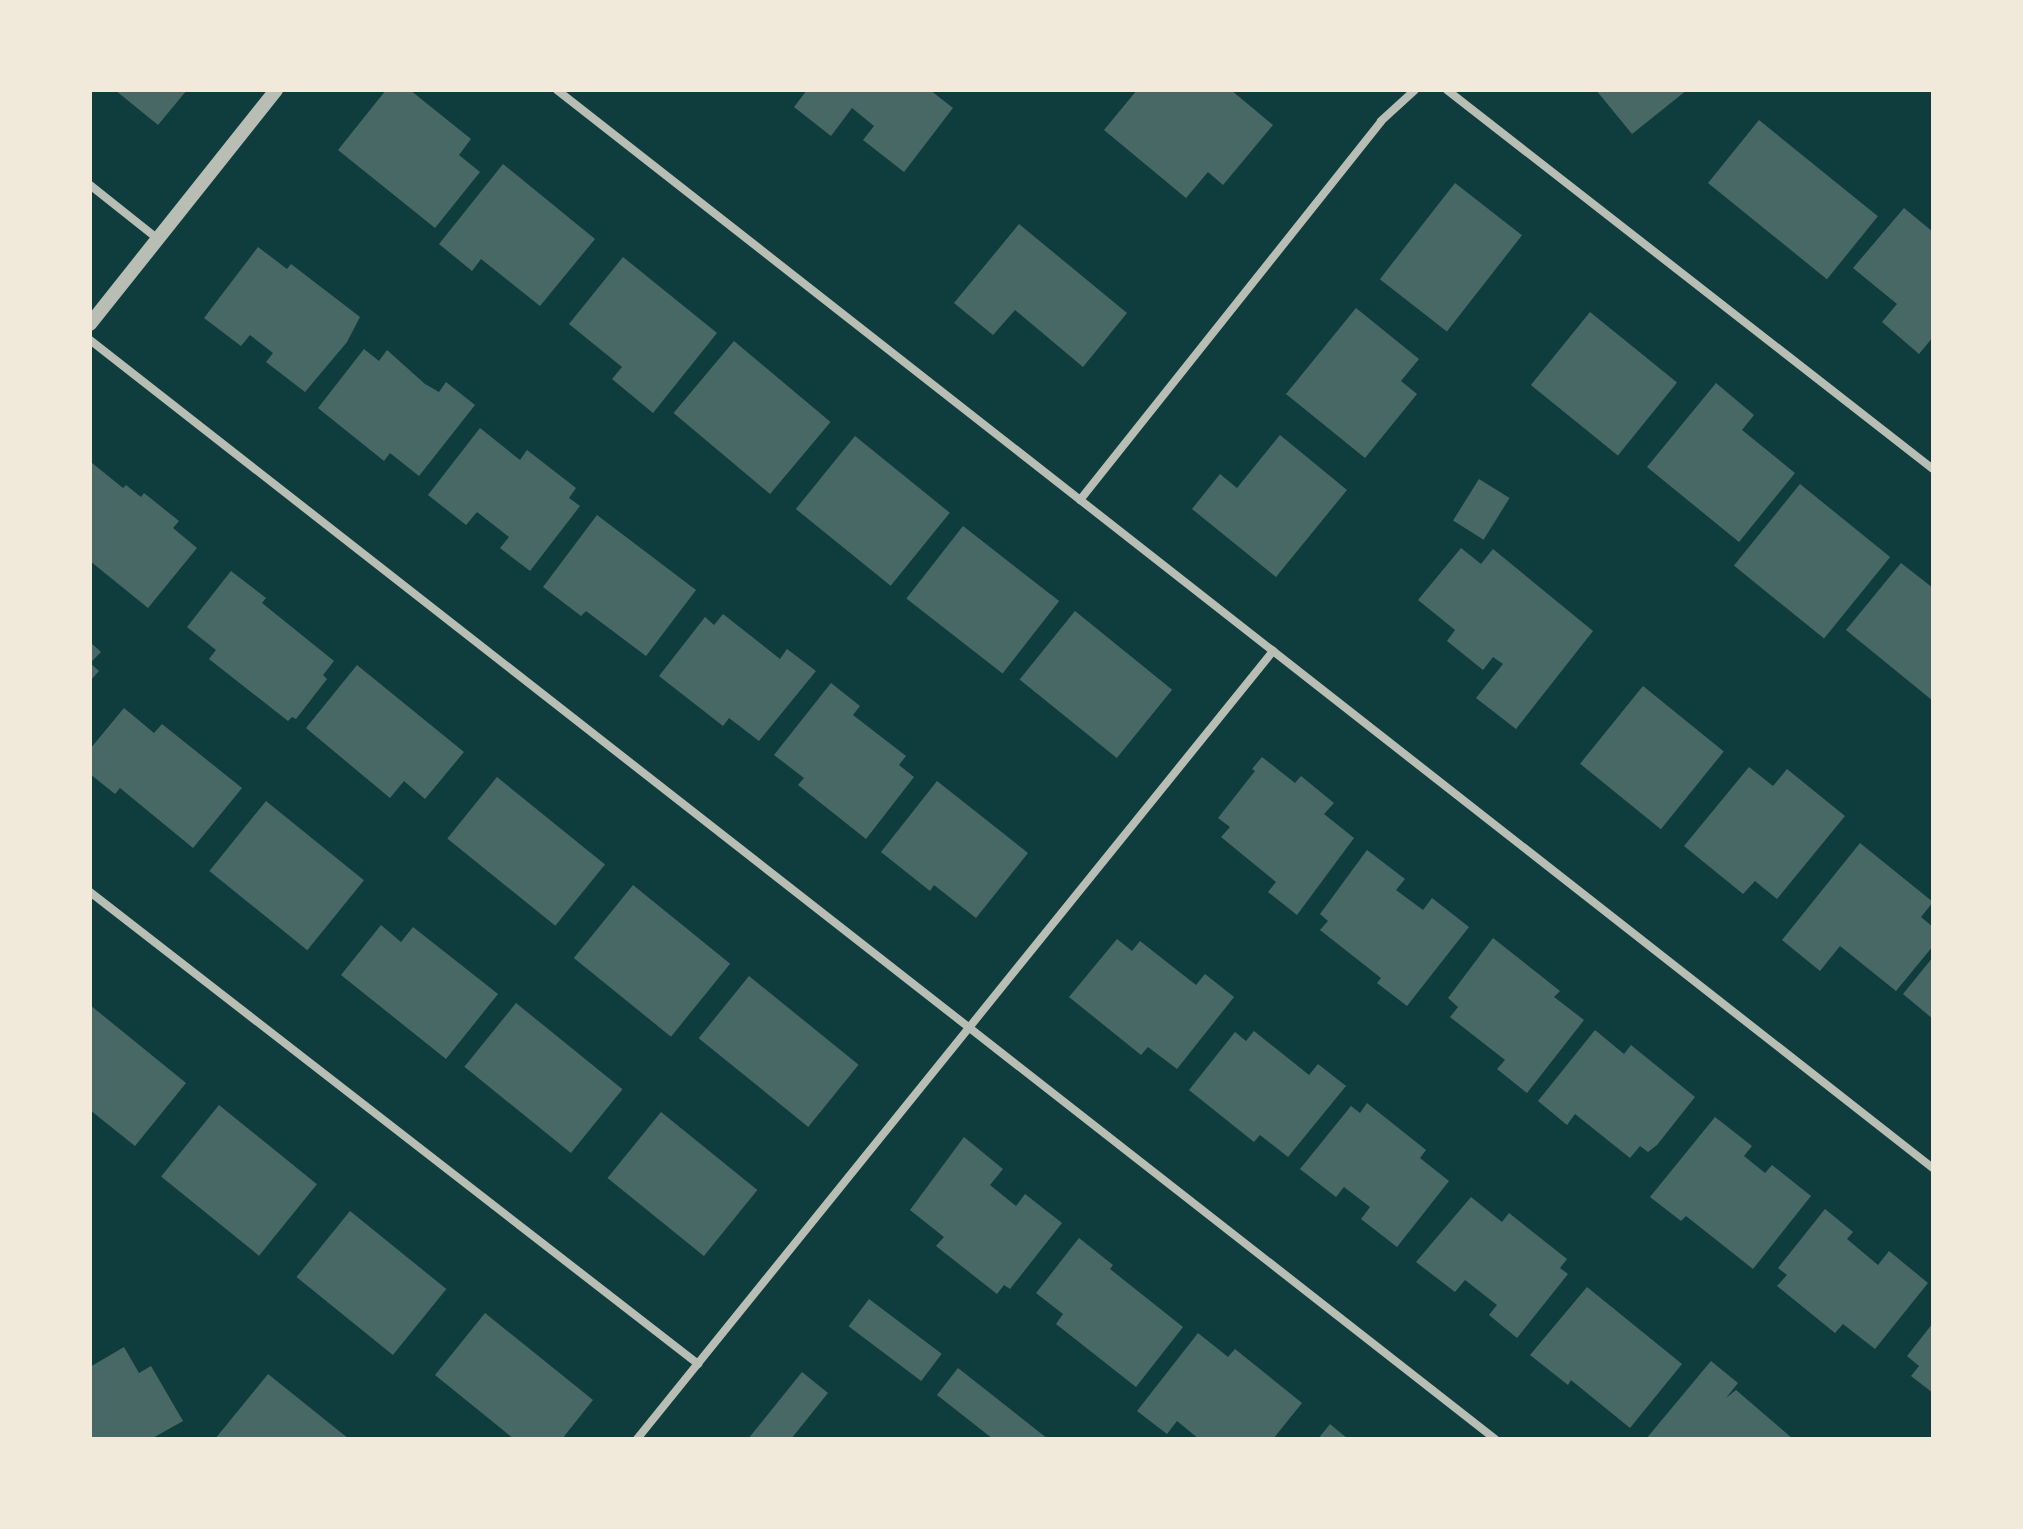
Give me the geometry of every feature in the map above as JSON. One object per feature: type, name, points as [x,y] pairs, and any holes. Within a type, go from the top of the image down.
[{"type":"street","points":[[90,324],[276,90]]},
{"type":"street","points":[[557,90],[1933,1168]]},
{"type":"street","points":[[1080,500],[1381,121],[1415,90]]},
{"type":"street","points":[[1447,90],[1933,469]]},
{"type":"street","points":[[90,185],[158,239]]},
{"type":"street","points":[[90,340],[1495,1439]]},
{"type":"street","points":[[637,1439],[1273,651]]},
{"type":"street","points":[[90,892],[698,1364]]},
{"type":"building","points":[[115,90],[187,90],[158,125]]},
{"type":"building","points":[[386,90],[410,90],[471,139],[459,155],[480,172],[435,228],[338,150]]},
{"type":"building","points":[[807,90],[930,90],[953,108],[904,172],[863,140],[874,126],[852,108],[831,136],[794,107]]},
{"type":"building","points":[[1137,90],[1231,90],[1273,125],[1223,185],[1208,172],[1186,198],[1104,130]]},
{"type":"building","points":[[1596,90],[1687,90],[1632,134]]},
{"type":"building","points":[[1759,120],[1878,216],[1827,279],[1708,183]]},
{"type":"building","points":[[503,164],[595,239],[540,306],[481,259],[472,271],[439,244]]},
{"type":"building","points":[[1455,183],[1522,235],[1447,331],[1380,279]]},
{"type":"building","points":[[1904,208],[1933,232],[1933,337],[1919,354],[1882,322],[1897,304],[1853,268]]},
{"type":"building","points":[[1019,224],[1127,313],[1083,367],[1015,310],[993,335],[954,303]]},
{"type":"building","points":[[258,247],[287,269],[291,264],[360,317],[347,342],[305,392],[266,362],[273,353],[250,335],[241,346],[204,318]]},
{"type":"building","points":[[623,257],[717,333],[653,413],[612,379],[622,367],[569,324]]},
{"type":"building","points":[[1356,308],[1419,359],[1401,381],[1417,394],[1365,458],[1286,394]]},
{"type":"building","points":[[1590,312],[1677,382],[1618,456],[1531,385]]},
{"type":"building","points":[[734,341],[831,422],[770,494],[674,413]]},
{"type":"building","points":[[364,349],[379,361],[387,350],[425,384],[439,392],[446,382],[475,405],[419,476],[390,453],[384,461],[318,408]]},
{"type":"building","points":[[1716,383],[1754,415],[1742,430],[1795,473],[1739,542],[1647,467]]},
{"type":"building","points":[[480,428],[520,460],[527,450],[576,488],[569,498],[580,506],[530,571],[500,548],[509,537],[477,512],[466,525],[428,495]]},
{"type":"building","points":[[1280,435],[1347,490],[1276,577],[1192,509],[1220,474],[1237,488]]},
{"type":"building","points":[[855,436],[950,513],[891,586],[796,509]]},
{"type":"building","points":[[92,463],[123,488],[126,485],[141,497],[144,493],[179,521],[173,528],[197,548],[148,608],[90,561]]},
{"type":"building","points":[[1479,479],[1510,498],[1484,540],[1453,521]]},
{"type":"building","points":[[1800,484],[1890,557],[1824,639],[1734,566]]},
{"type":"building","points":[[597,515],[696,590],[646,656],[586,611],[581,616],[543,587]]},
{"type":"building","points":[[963,526],[1059,601],[1002,674],[906,598]]},
{"type":"building","points":[[1461,548],[1481,564],[1493,549],[1593,631],[1516,729],[1476,698],[1503,664],[1493,657],[1483,670],[1447,641],[1455,630],[1418,600]]},
{"type":"building","points":[[1901,563],[1933,588],[1933,701],[1846,630]]},
{"type":"building","points":[[231,571],[266,598],[262,603],[334,661],[323,675],[327,679],[296,719],[292,717],[288,721],[209,659],[216,650],[187,627]]},
{"type":"building","points":[[1075,611],[1172,690],[1117,758],[1020,679]]},
{"type":"building","points":[[723,614],[780,659],[787,649],[816,671],[759,741],[729,718],[723,726],[659,676],[705,617],[714,625]]},
{"type":"building","points":[[90,642],[101,652],[90,663]]},
{"type":"building","points":[[90,663],[99,671],[90,681]]},
{"type":"building","points":[[357,665],[464,752],[425,799],[404,781],[390,798],[306,728]]},
{"type":"building","points":[[831,683],[860,706],[853,715],[906,756],[899,765],[914,777],[866,839],[798,785],[804,778],[774,755]]},
{"type":"building","points":[[1643,686],[1724,751],[1661,829],[1580,764]]},
{"type":"building","points":[[124,708],[154,733],[162,724],[242,788],[193,848],[120,788],[115,794],[90,774],[90,749]]},
{"type":"building","points":[[1262,757],[1295,783],[1301,776],[1334,803],[1324,814],[1354,838],[1297,915],[1268,892],[1276,882],[1221,837],[1230,827],[1218,818],[1255,771],[1252,769]]},
{"type":"building","points":[[1749,767],[1773,786],[1787,769],[1845,816],[1777,899],[1755,881],[1743,894],[1684,846]]},
{"type":"building","points":[[497,777],[605,864],[555,926],[447,838]]},
{"type":"building","points":[[937,781],[1028,853],[976,918],[934,885],[930,891],[881,852]]},
{"type":"building","points":[[266,801],[364,880],[307,950],[209,871]]},
{"type":"building","points":[[1860,843],[1933,902],[1921,917],[1933,927],[1933,946],[1896,991],[1840,946],[1820,971],[1782,940]]},
{"type":"building","points":[[1367,850],[1405,879],[1396,890],[1423,910],[1432,898],[1469,927],[1407,1006],[1377,983],[1381,978],[1320,930],[1328,921],[1320,914]]},
{"type":"building","points":[[633,885],[730,964],[671,1037],[574,958]]},
{"type":"building","points":[[381,925],[401,942],[413,927],[498,994],[446,1059],[341,975]]},
{"type":"building","points":[[1493,938],[1560,991],[1554,997],[1584,1020],[1527,1093],[1497,1069],[1505,1060],[1450,1017],[1458,1007],[1448,998]]},
{"type":"building","points":[[1117,939],[1132,951],[1140,941],[1196,985],[1205,974],[1234,997],[1177,1069],[1148,1047],[1141,1055],[1069,997]]},
{"type":"building","points":[[1933,957],[1933,1019],[1903,994]]},
{"type":"building","points":[[749,976],[859,1065],[808,1127],[699,1038]]},
{"type":"building","points":[[516,1003],[622,1089],[571,1153],[464,1067]]},
{"type":"building","points":[[90,1005],[186,1083],[135,1146],[90,1110]]},
{"type":"building","points":[[1595,1030],[1624,1054],[1631,1045],[1695,1097],[1648,1152],[1640,1146],[1630,1158],[1575,1114],[1567,1125],[1538,1101]]},
{"type":"building","points":[[1254,1031],[1309,1075],[1318,1064],[1346,1086],[1288,1157],[1260,1135],[1254,1142],[1189,1090],[1235,1032],[1246,1041]]},
{"type":"building","points":[[1367,1103],[1426,1150],[1420,1158],[1449,1181],[1397,1247],[1361,1219],[1370,1207],[1344,1187],[1336,1197],[1300,1169],[1351,1106],[1360,1113]]},
{"type":"building","points":[[219,1105],[317,1184],[259,1256],[161,1176]]},
{"type":"building","points":[[661,1112],[757,1190],[704,1256],[608,1178]]},
{"type":"building","points":[[1715,1117],[1752,1146],[1744,1156],[1765,1173],[1772,1165],[1811,1196],[1753,1269],[1686,1216],[1681,1221],[1650,1197]]},
{"type":"building","points":[[964,1137],[1003,1169],[990,1185],[1016,1206],[1025,1194],[1062,1223],[1010,1289],[1004,1285],[997,1294],[936,1246],[944,1237],[910,1210]]},
{"type":"building","points":[[1471,1197],[1502,1222],[1509,1213],[1567,1259],[1560,1268],[1568,1274],[1517,1338],[1489,1315],[1497,1305],[1465,1280],[1455,1292],[1416,1262]]},
{"type":"building","points":[[1825,1209],[1853,1232],[1847,1239],[1878,1265],[1889,1251],[1928,1283],[1875,1349],[1843,1324],[1835,1333],[1777,1286],[1787,1275],[1778,1268]]},
{"type":"building","points":[[350,1211],[446,1289],[393,1355],[297,1277]]},
{"type":"building","points":[[1079,1238],[1113,1265],[1110,1269],[1183,1327],[1136,1387],[1056,1324],[1063,1314],[1036,1293]]},
{"type":"building","points":[[1587,1287],[1682,1364],[1630,1428],[1571,1380],[1568,1385],[1530,1355]]},
{"type":"building","points":[[869,1299],[942,1354],[921,1381],[849,1326]]},
{"type":"building","points":[[485,1313],[593,1400],[562,1439],[514,1439],[435,1375]]},
{"type":"building","points":[[1933,1323],[1933,1393],[1911,1376],[1919,1366],[1907,1356]]},
{"type":"building","points":[[1198,1333],[1228,1357],[1235,1349],[1302,1403],[1273,1439],[1199,1439],[1177,1421],[1167,1434],[1137,1411]]},
{"type":"building","points":[[124,1347],[139,1373],[151,1366],[183,1421],[151,1439],[90,1439],[90,1367]]},
{"type":"building","points":[[1711,1361],[1738,1383],[1726,1398],[1736,1390],[1793,1439],[1646,1439]]},
{"type":"building","points":[[958,1368],[1048,1439],[993,1439],[937,1395]]},
{"type":"building","points":[[802,1372],[828,1393],[791,1439],[748,1439]]},
{"type":"building","points":[[268,1374],[349,1439],[215,1439]]},
{"type":"building","points":[[1330,1424],[1348,1439],[1318,1439]]}]
